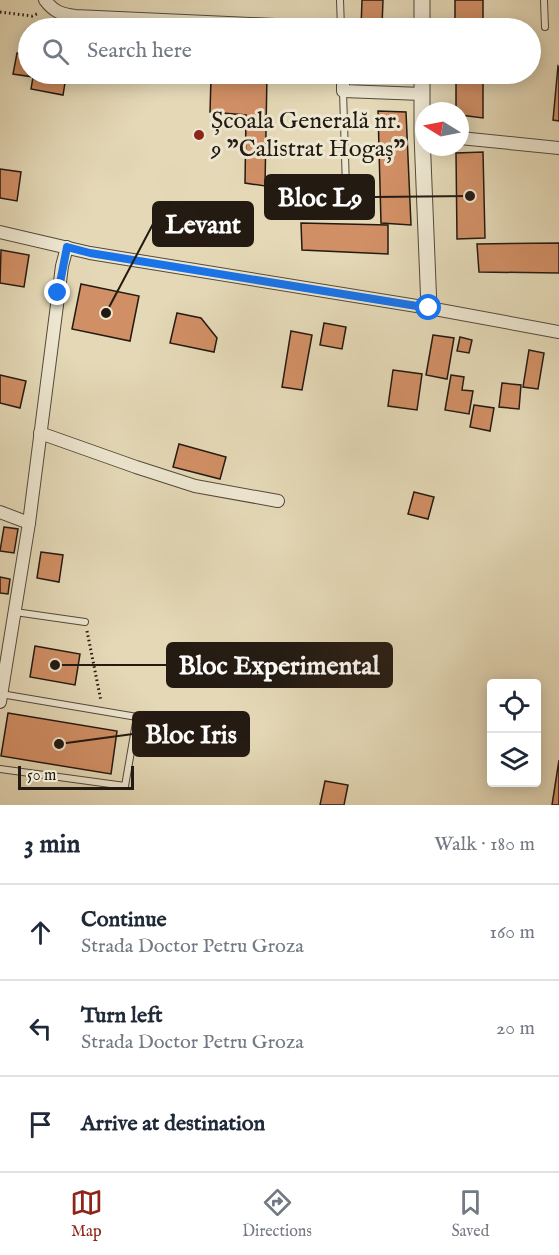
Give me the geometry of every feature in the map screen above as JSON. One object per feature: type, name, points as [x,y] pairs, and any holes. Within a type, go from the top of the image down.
[{"type":"street","points":[[422,0],[422,18]]},
{"type":"street","points":[[48,4],[60,14],[119,18]]},
{"type":"street","points":[[343,84],[343,91],[422,94]]},
{"type":"street","points":[[422,84],[422,102]]},
{"type":"street","points":[[469,139],[559,148]]},
{"type":"street","points":[[424,156],[429,308]]},
{"type":"street","points":[[0,232],[90,253],[429,308],[559,332]]},
{"type":"street","points":[[1,698],[29,523],[62,266],[67,247]]},
{"type":"street","points":[[40,433],[195,486],[278,501]]},
{"type":"street","points":[[0,513],[29,523]]},
{"type":"lane","points":[[340,0],[341,18]]},
{"type":"lane","points":[[544,0],[544,27]]},
{"type":"lane","points":[[343,91],[346,188]]},
{"type":"lane","points":[[15,612],[85,622]]},
{"type":"lane","points":[[0,769],[125,786],[137,717],[1,698]]},
{"type":"path","points":[[0,12],[32,16],[48,4]]},
{"type":"path","points":[[85,622],[103,711]]},
{"type":"building","points":[[362,0],[383,0],[382,18],[361,18]]},
{"type":"building","points":[[455,0],[483,0],[483,18],[455,18]]},
{"type":"building","points":[[17,53],[18,53],[18,75],[13,74]]},
{"type":"building","points":[[559,67],[559,121],[553,120]]},
{"type":"building","points":[[32,84],[65,84],[63,95],[31,89]]},
{"type":"building","points":[[211,84],[267,84],[265,186],[245,183],[246,115],[210,112]]},
{"type":"building","points":[[456,84],[483,84],[483,118],[469,116],[469,102],[456,102]]},
{"type":"building","points":[[378,111],[406,112],[411,225],[381,223]]},
{"type":"building","points":[[483,152],[485,238],[457,239],[456,156],[469,156],[469,153]]},
{"type":"building","points":[[0,169],[21,172],[17,201],[0,198]]},
{"type":"building","points":[[301,223],[388,225],[388,254],[302,250]]},
{"type":"building","points":[[559,243],[559,273],[479,272],[477,244]]},
{"type":"building","points":[[1,250],[29,255],[24,287],[0,283]]},
{"type":"building","points":[[81,284],[139,296],[130,341],[72,329]]},
{"type":"building","points":[[177,313],[201,318],[217,338],[214,352],[170,343]]},
{"type":"building","points":[[324,323],[346,327],[342,349],[320,345]]},
{"type":"building","points":[[291,331],[312,335],[302,390],[282,387]]},
{"type":"building","points":[[433,335],[454,338],[447,379],[426,375]]},
{"type":"building","points":[[460,337],[472,340],[469,353],[457,351]]},
{"type":"building","points":[[529,350],[544,353],[538,389],[523,387]]},
{"type":"building","points":[[393,370],[422,374],[417,410],[388,406]]},
{"type":"building","points":[[0,375],[26,381],[20,408],[0,403]]},
{"type":"building","points":[[451,375],[464,377],[462,390],[473,391],[469,414],[445,410]]},
{"type":"building","points":[[502,383],[521,385],[519,409],[499,407]]},
{"type":"building","points":[[474,405],[494,408],[490,431],[470,427]]},
{"type":"building","points":[[179,444],[226,457],[220,479],[173,467]]},
{"type":"building","points":[[414,492],[434,497],[428,519],[408,514]]},
{"type":"building","points":[[4,527],[18,529],[14,553],[0,551]]},
{"type":"building","points":[[41,552],[63,555],[59,582],[37,578]]},
{"type":"building","points":[[0,577],[10,579],[8,594],[0,593]]},
{"type":"building","points":[[35,646],[80,654],[75,685],[30,677]]},
{"type":"building","points":[[8,713],[117,731],[111,774],[1,756]]},
{"type":"building","points":[[559,760],[559,805],[552,805]]},
{"type":"building","points":[[325,781],[348,785],[344,805],[320,805]]},
{"type":"place","name":"Școala Generală nr. 9 \"Calistrat Hogaș\"","points":[[199,135]]},
{"type":"place","name":"Bloc L9","points":[[470,196]]},
{"type":"place","name":"Levant","points":[[106,313]]},
{"type":"place","name":"Bloc Experimental","points":[[55,665]]},
{"type":"place","name":"Bloc Iris","points":[[59,744]]},
{"type":"route","points":[[58,293],[67,247],[90,253],[429,308]]}]
